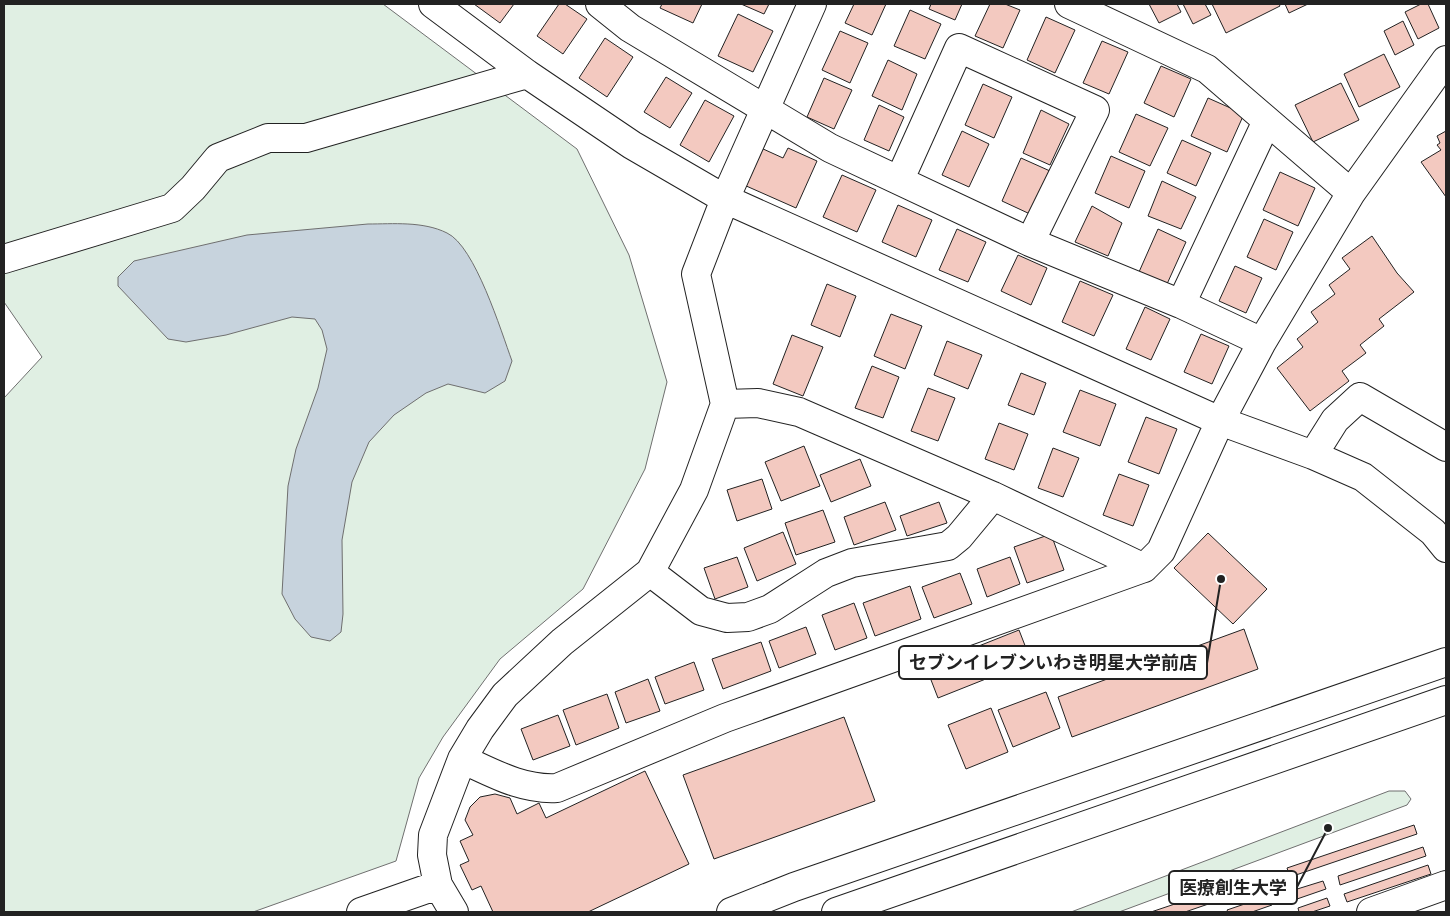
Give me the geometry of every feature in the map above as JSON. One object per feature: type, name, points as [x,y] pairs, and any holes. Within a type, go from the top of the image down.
[{"type":"street","points":[[433,4],[527,74],[632,145],[725,199],[1220,420],[1313,455],[1363,477],[1433,532],[1446,548]]},
{"type":"street","points":[[600,4],[630,28],[830,148],[900,179],[1030,242],[1180,304],[1262,342]]},
{"type":"street","points":[[454,912],[438,885],[432,856],[433,835],[462,760],[480,729],[505,695],[562,642],[650,572],[694,490],[725,404],[696,274],[725,199],[812,4]]},
{"type":"street","points":[[1069,4],[1109,12],[1207,69],[1351,193]]},
{"type":"street","points":[[900,179],[959,48],[1095,110],[1030,242]]},
{"type":"street","points":[[462,760],[512,782],[539,789],[557,788],[725,718],[1144,568],[1161,551],[1220,420],[1262,342],[1351,193],[1446,60]]},
{"type":"street","points":[[4,259],[172,208],[193,188],[218,158],[268,138],[306,138],[527,74]]},
{"type":"street","points":[[1180,304],[1267,121]]},
{"type":"street","points":[[1313,455],[1335,420],[1360,397],[1446,446]]},
{"type":"street","points":[[725,404],[758,403],[799,412],[993,496],[1144,568]]},
{"type":"street","points":[[650,572],[701,611],[727,618],[748,617],[770,609],[826,573],[852,563],[948,546],[959,537],[993,496]]},
{"type":"street","points":[[731,912],[794,887],[1446,662]]},
{"type":"street","points":[[836,912],[1446,700]]},
{"type":"street","points":[[361,912],[438,885]]},
{"type":"street","points":[[1372,912],[1446,885]]},
{"type":"green space","points":[[4,4],[383,4],[577,149],[629,255],[667,382],[645,469],[583,589],[500,659],[443,737],[419,778],[396,861],[253,912],[4,912],[4,398],[42,357],[4,302]]},
{"type":"green space","points":[[1389,791],[1405,791],[1411,799],[1407,805],[1119,912],[1071,912]]},
{"type":"shaded area","points":[[368,224],[418,225],[438,229],[457,241],[477,271],[512,361],[505,381],[485,393],[448,384],[426,393],[394,415],[369,442],[352,482],[342,540],[343,614],[341,632],[330,641],[311,637],[295,619],[282,594],[288,486],[296,449],[318,388],[327,349],[322,330],[315,319],[292,317],[226,335],[186,342],[168,339],[118,286],[118,277],[134,261],[247,235]]},
{"type":"building","points":[[474,4],[514,4],[500,23]]},
{"type":"building","points":[[559,4],[565,4],[587,19],[563,54],[537,36]]},
{"type":"building","points":[[662,4],[702,4],[693,23],[660,8]]},
{"type":"building","points":[[741,4],[769,4],[764,14]]},
{"type":"building","points":[[854,4],[886,4],[872,35],[845,23]]},
{"type":"building","points":[[931,4],[962,4],[955,20],[929,9]]},
{"type":"building","points":[[990,4],[1005,4],[1020,10],[1003,48],[975,36]]},
{"type":"building","points":[[1149,4],[1177,4],[1181,12],[1159,23]]},
{"type":"building","points":[[1183,4],[1205,4],[1211,15],[1193,24]]},
{"type":"building","points":[[1212,4],[1279,4],[1280,6],[1226,33]]},
{"type":"building","points":[[1285,4],[1308,4],[1289,13]]},
{"type":"building","points":[[1421,4],[1428,4],[1439,28],[1418,39],[1405,12]]},
{"type":"building","points":[[910,10],[941,24],[925,59],[894,46]]},
{"type":"building","points":[[738,14],[773,31],[753,72],[718,56]]},
{"type":"building","points":[[1046,17],[1075,30],[1055,73],[1027,60]]},
{"type":"building","points":[[1403,21],[1414,45],[1395,55],[1384,31]]},
{"type":"building","points":[[840,31],[868,43],[850,83],[822,70]]},
{"type":"building","points":[[605,38],[633,57],[607,97],[579,78]]},
{"type":"building","points":[[1102,41],[1128,52],[1109,94],[1083,83]]},
{"type":"building","points":[[1384,54],[1400,87],[1359,107],[1344,74]]},
{"type":"building","points":[[888,60],[917,74],[902,110],[872,96]]},
{"type":"building","points":[[1161,66],[1191,79],[1174,117],[1144,103]]},
{"type":"building","points":[[666,77],[692,93],[670,128],[644,112]]},
{"type":"building","points":[[824,78],[852,90],[834,129],[807,117]]},
{"type":"building","points":[[1341,83],[1359,120],[1313,142],[1295,105]]},
{"type":"building","points":[[983,84],[1012,97],[994,138],[965,125]]},
{"type":"building","points":[[1208,98],[1244,114],[1227,152],[1191,136]]},
{"type":"building","points":[[705,100],[734,116],[709,162],[680,145]]},
{"type":"building","points":[[879,105],[904,117],[889,151],[864,140]]},
{"type":"building","points":[[1041,110],[1069,124],[1050,165],[1023,153]]},
{"type":"building","points":[[1136,114],[1168,128],[1150,166],[1119,152]]},
{"type":"building","points":[[962,131],[989,144],[969,187],[942,175]]},
{"type":"building","points":[[1446,131],[1446,197],[1421,162],[1441,150],[1437,145],[1440,143],[1437,136]]},
{"type":"building","points":[[1182,140],[1211,153],[1196,186],[1167,173]]},
{"type":"building","points":[[761,148],[783,158],[788,148],[817,161],[796,208],[744,185]]},
{"type":"building","points":[[1111,156],[1145,171],[1129,208],[1095,193]]},
{"type":"building","points":[[1021,158],[1050,171],[1030,214],[1002,201]]},
{"type":"building","points":[[1280,172],[1315,188],[1298,226],[1263,210]]},
{"type":"building","points":[[842,175],[876,190],[857,232],[823,217]]},
{"type":"building","points":[[1162,181],[1196,197],[1181,229],[1148,216]]},
{"type":"building","points":[[898,205],[932,220],[916,257],[882,242]]},
{"type":"building","points":[[1092,206],[1122,223],[1108,256],[1075,242]]},
{"type":"building","points":[[1264,219],[1293,232],[1276,270],[1247,257]]},
{"type":"building","points":[[957,229],[986,242],[968,282],[939,270]]},
{"type":"building","points":[[1158,229],[1186,242],[1167,284],[1139,272]]},
{"type":"building","points":[[1372,236],[1397,273],[1414,292],[1379,319],[1384,326],[1360,345],[1366,353],[1342,371],[1349,381],[1310,411],[1277,368],[1303,347],[1297,339],[1318,322],[1311,312],[1335,294],[1329,285],[1350,269],[1342,258]]},
{"type":"building","points":[[1018,255],[1047,268],[1031,305],[1001,291]]},
{"type":"building","points":[[1235,266],[1262,278],[1246,313],[1219,301]]},
{"type":"building","points":[[1080,281],[1113,295],[1094,336],[1062,322]]},
{"type":"building","points":[[827,284],[856,296],[840,337],[811,325]]},
{"type":"building","points":[[1145,307],[1170,319],[1151,360],[1126,349]]},
{"type":"building","points":[[891,314],[922,326],[905,369],[874,356]]},
{"type":"building","points":[[1201,334],[1229,346],[1212,384],[1184,372]]},
{"type":"building","points":[[792,335],[823,347],[803,396],[773,384]]},
{"type":"building","points":[[947,341],[982,355],[968,389],[934,375]]},
{"type":"building","points":[[872,366],[899,377],[883,418],[855,408]]},
{"type":"building","points":[[1021,373],[1046,383],[1034,415],[1008,405]]},
{"type":"building","points":[[928,388],[955,398],[938,441],[911,431]]},
{"type":"building","points":[[1080,390],[1116,404],[1100,446],[1063,432]]},
{"type":"building","points":[[1146,417],[1177,429],[1159,474],[1128,462]]},
{"type":"building","points":[[999,423],[1028,434],[1014,470],[985,459]]},
{"type":"building","points":[[804,446],[820,486],[781,501],[765,462]]},
{"type":"building","points":[[1053,448],[1079,458],[1063,497],[1038,488]]},
{"type":"building","points":[[860,459],[871,486],[831,502],[820,475]]},
{"type":"building","points":[[1119,474],[1149,485],[1133,526],[1103,515]]},
{"type":"building","points":[[762,479],[772,509],[737,521],[727,490]]},
{"type":"building","points":[[885,502],[896,530],[854,545],[844,517]]},
{"type":"building","points":[[939,502],[947,523],[907,536],[900,516]]},
{"type":"building","points":[[823,510],[835,542],[796,555],[785,523]]},
{"type":"building","points":[[783,532],[796,564],[757,581],[744,548]]},
{"type":"building","points":[[1208,533],[1267,589],[1233,624],[1174,568]]},
{"type":"building","points":[[1051,534],[1064,570],[1027,583],[1014,547]]},
{"type":"building","points":[[737,557],[748,587],[715,599],[704,568]]},
{"type":"building","points":[[1010,557],[1020,584],[987,597],[977,569]]},
{"type":"building","points":[[960,573],[972,604],[934,618],[922,587]]},
{"type":"building","points":[[910,586],[921,619],[875,636],[863,603]]},
{"type":"building","points":[[854,603],[867,638],[835,650],[822,615]]},
{"type":"building","points":[[806,627],[816,654],[779,668],[769,641]]},
{"type":"building","points":[[1244,629],[1258,669],[1072,737],[1058,697]]},
{"type":"building","points":[[1019,630],[1031,661],[938,698],[926,667]]},
{"type":"building","points":[[761,642],[771,671],[723,689],[712,659]]},
{"type":"building","points":[[694,662],[704,690],[665,704],[655,677]]},
{"type":"building","points":[[648,679],[660,711],[626,723],[615,692]]},
{"type":"building","points":[[1046,692],[1060,728],[1013,747],[998,710]]},
{"type":"building","points":[[607,694],[619,728],[576,745],[563,710]]},
{"type":"building","points":[[991,708],[1008,752],[966,769],[948,725]]},
{"type":"building","points":[[558,715],[570,746],[533,760],[521,729]]},
{"type":"building","points":[[844,717],[875,801],[714,859],[683,775]]},
{"type":"building","points":[[645,771],[689,864],[588,912],[493,912],[481,886],[472,890],[460,865],[469,861],[460,841],[473,835],[465,820],[470,807],[480,797],[495,794],[510,798],[517,814],[539,803],[546,818]]},
{"type":"building","points":[[1414,825],[1417,834],[1290,877],[1287,868]]},
{"type":"building","points":[[1423,847],[1426,856],[1340,885],[1338,876]]},
{"type":"building","points":[[1428,865],[1431,874],[1347,902],[1344,894]]},
{"type":"building","points":[[1264,874],[1267,884],[1185,912],[1151,912]]},
{"type":"building","points":[[1323,881],[1326,889],[1297,899],[1294,890]]},
{"type":"building","points":[[1268,896],[1272,905],[1252,912],[1228,912],[1227,910]]},
{"type":"building","points":[[1327,898],[1330,906],[1312,912],[1299,912],[1298,908]]},
{"type":"place","name":"セブンイレブンいわき明星大学前店","points":[[1221,579]]},
{"type":"place","name":"医療創生大学","points":[[1328,828]]}]
